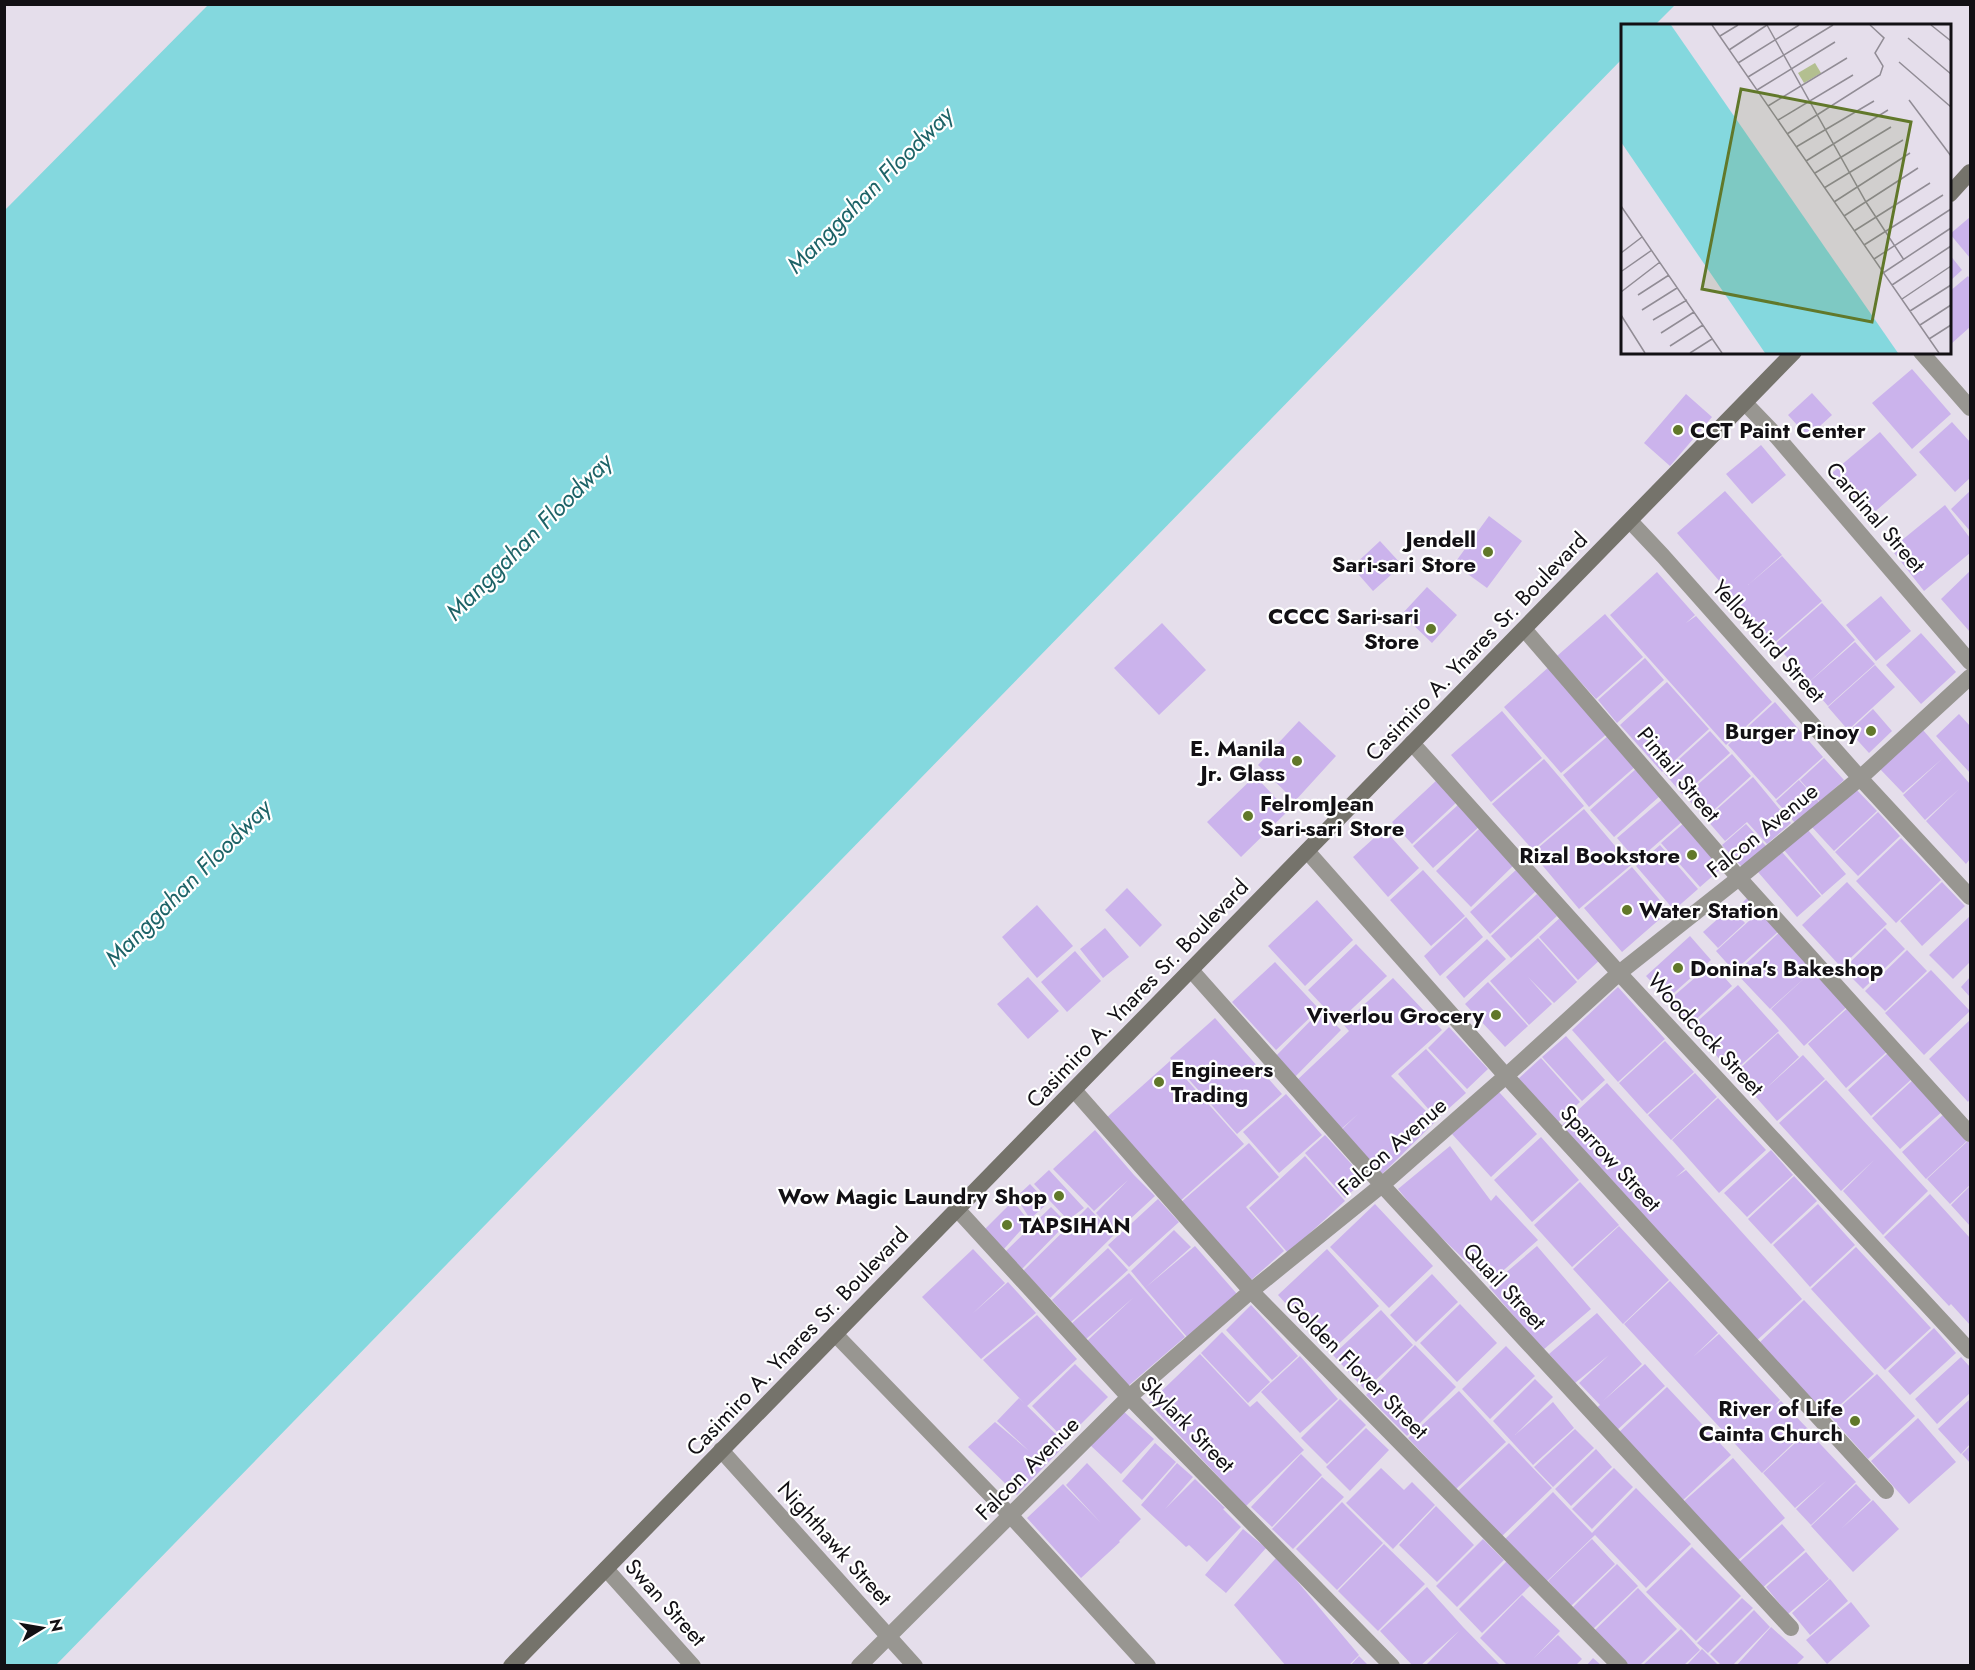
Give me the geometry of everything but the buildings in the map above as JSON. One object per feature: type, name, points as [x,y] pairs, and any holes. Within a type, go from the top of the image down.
[{"type":"main road","points":[[1951,193],[1971,172]]},
{"type":"main road","name":"Casimiro A. Ynares Sr. Boulevard","points":[[511,1665],[1792,354]]},
{"type":"street","points":[[1923,354],[1971,408]]},
{"type":"street","name":"Cardinal Street","points":[[1745,403],[1771,430],[1971,662]]},
{"type":"street","name":"Yellowbird Street","points":[[1630,521],[1860,778],[1971,897]]},
{"type":"street","name":"Pintail Street","points":[[1524,629],[1739,878],[1971,1134]]},
{"type":"street","name":"Falcon Avenue","points":[[859,1665],[1129,1397],[1251,1292],[1382,1185],[1506,1077],[1619,973],[1860,778],[1971,677]]},
{"type":"street","name":"Woodcock Street","points":[[1412,743],[1619,973],[1971,1351]]},
{"type":"street","name":"Sparrow Street","points":[[1307,851],[1506,1077],[1886,1491]]},
{"type":"street","name":"Quail Street","points":[[1191,970],[1382,1185],[1791,1628]]},
{"type":"street","name":"Golden Flover Street","points":[[1074,1090],[1251,1292],[1620,1665]]},
{"type":"street","name":"Skylark Street","points":[[957,1209],[1129,1397],[1392,1665]]},
{"type":"street","points":[[836,1334],[1011,1516],[1148,1665]]},
{"type":"street","name":"Nighthawk Street","points":[[722,1450],[915,1665]]},
{"type":"street","name":"Swan Street","points":[[606,1569],[693,1665]]},
{"type":"water","name":"Manggahan Floodway","points":[[208,5],[1675,5],[1656,24],[1621,24],[1621,60],[56,1665],[5,1665],[5,210]]},
{"type":"place","name":"CCT Paint Center","points":[[1678,430]]},
{"type":"place","name":"Jendell Sari-sari Store","points":[[1488,552]]},
{"type":"place","name":"CCCC Sari-sari Store","points":[[1431,629]]},
{"type":"place","name":"Burger Pinoy","points":[[1871,731]]},
{"type":"place","name":"E. Manila Jr. Glass","points":[[1297,761]]},
{"type":"place","name":"FelromJean Sari-sari Store","points":[[1248,816]]},
{"type":"place","name":"Rizal Bookstore","points":[[1692,855]]},
{"type":"place","name":"Water Station","points":[[1627,910]]},
{"type":"place","name":"Donina's Bakeshop","points":[[1678,968]]},
{"type":"place","name":"Viverlou Grocery","points":[[1496,1015]]},
{"type":"place","name":"Engineers Trading","points":[[1159,1082]]},
{"type":"place","name":"Wow Magic Laundry Shop","points":[[1059,1196]]},
{"type":"place","name":"TAPSIHAN","points":[[1007,1225]]},
{"type":"place","name":"River of Life Cainta Church","points":[[1855,1421]]}]
